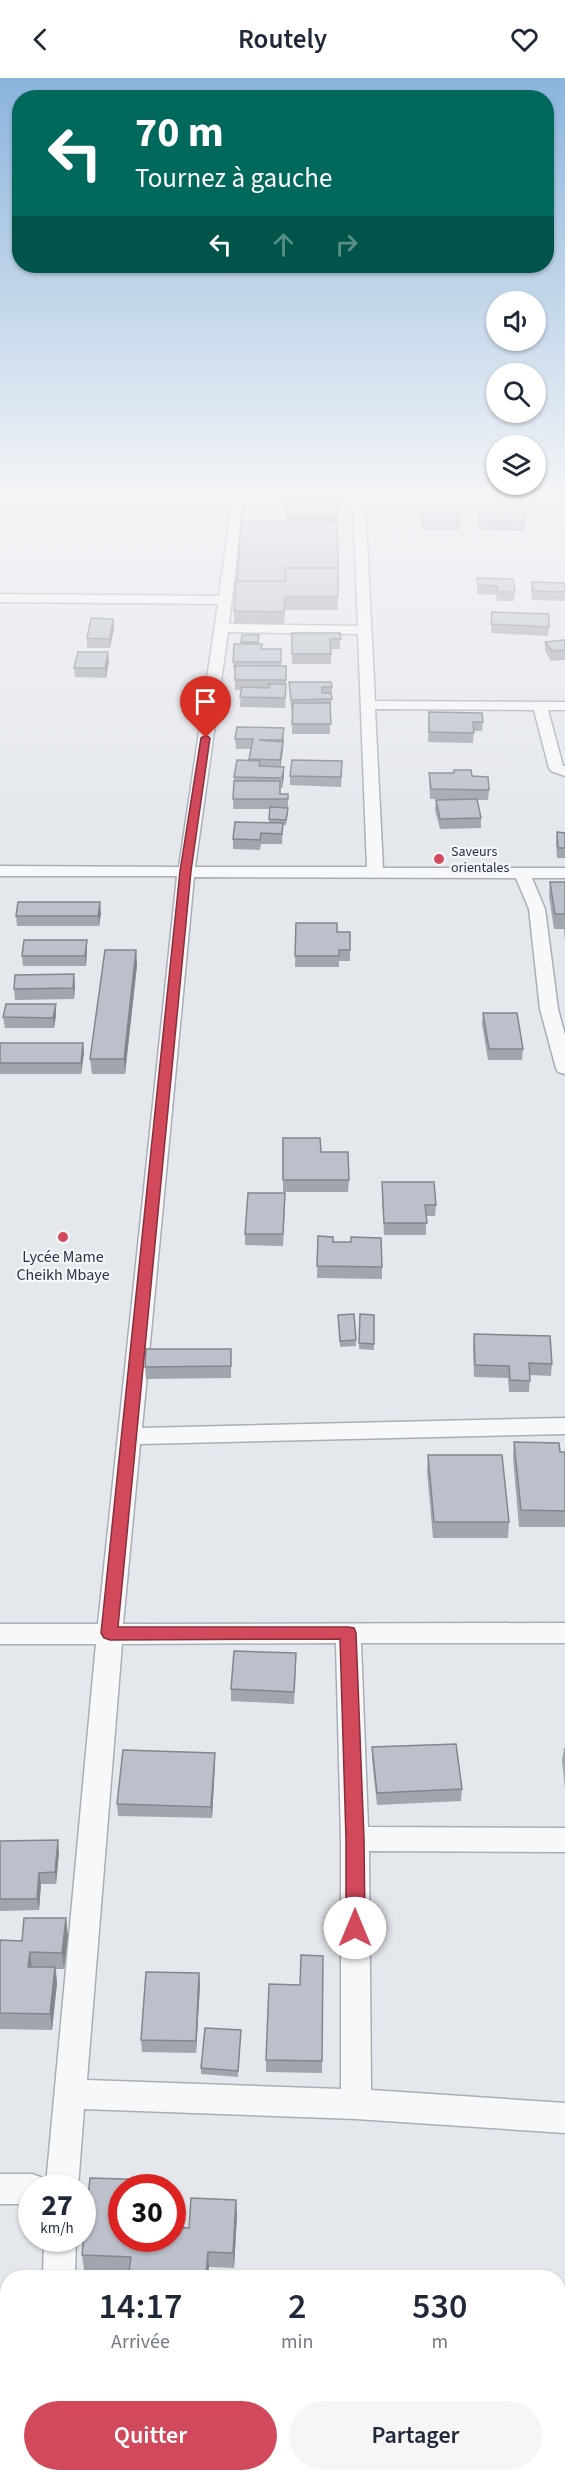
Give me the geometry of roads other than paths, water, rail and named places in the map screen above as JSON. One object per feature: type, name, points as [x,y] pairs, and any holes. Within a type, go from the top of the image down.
[{"type":"street","points":[[63,2174],[110,1633],[186,871],[225,608]]},
{"type":"street","points":[[364,608],[375,872]]},
{"type":"street","points":[[222,628],[365,630]]},
{"type":"street","points":[[368,705],[565,706]]},
{"type":"street","points":[[540,706],[556,768],[565,772]]},
{"type":"street","points":[[0,871],[565,873]]},
{"type":"street","points":[[522,873],[537,909],[549,1009],[565,1068]]},
{"type":"street","points":[[129,1436],[565,1426]]},
{"type":"street","points":[[348,1633],[355,1839],[356,2104]]},
{"type":"street","points":[[0,1634],[565,1633]]},
{"type":"street","points":[[355,1839],[565,1840]]},
{"type":"street","points":[[71,2094],[356,2104],[565,2118]]},
{"type":"street","points":[[0,2189],[18,2189]]},
{"type":"street","points":[[58,2270],[59,2252]]},
{"type":"place","name":"Saveurs orientales","points":[[439,859]]},
{"type":"place","name":"Lycée Mame Cheikh Mbaye","points":[[63,1237]]}]
